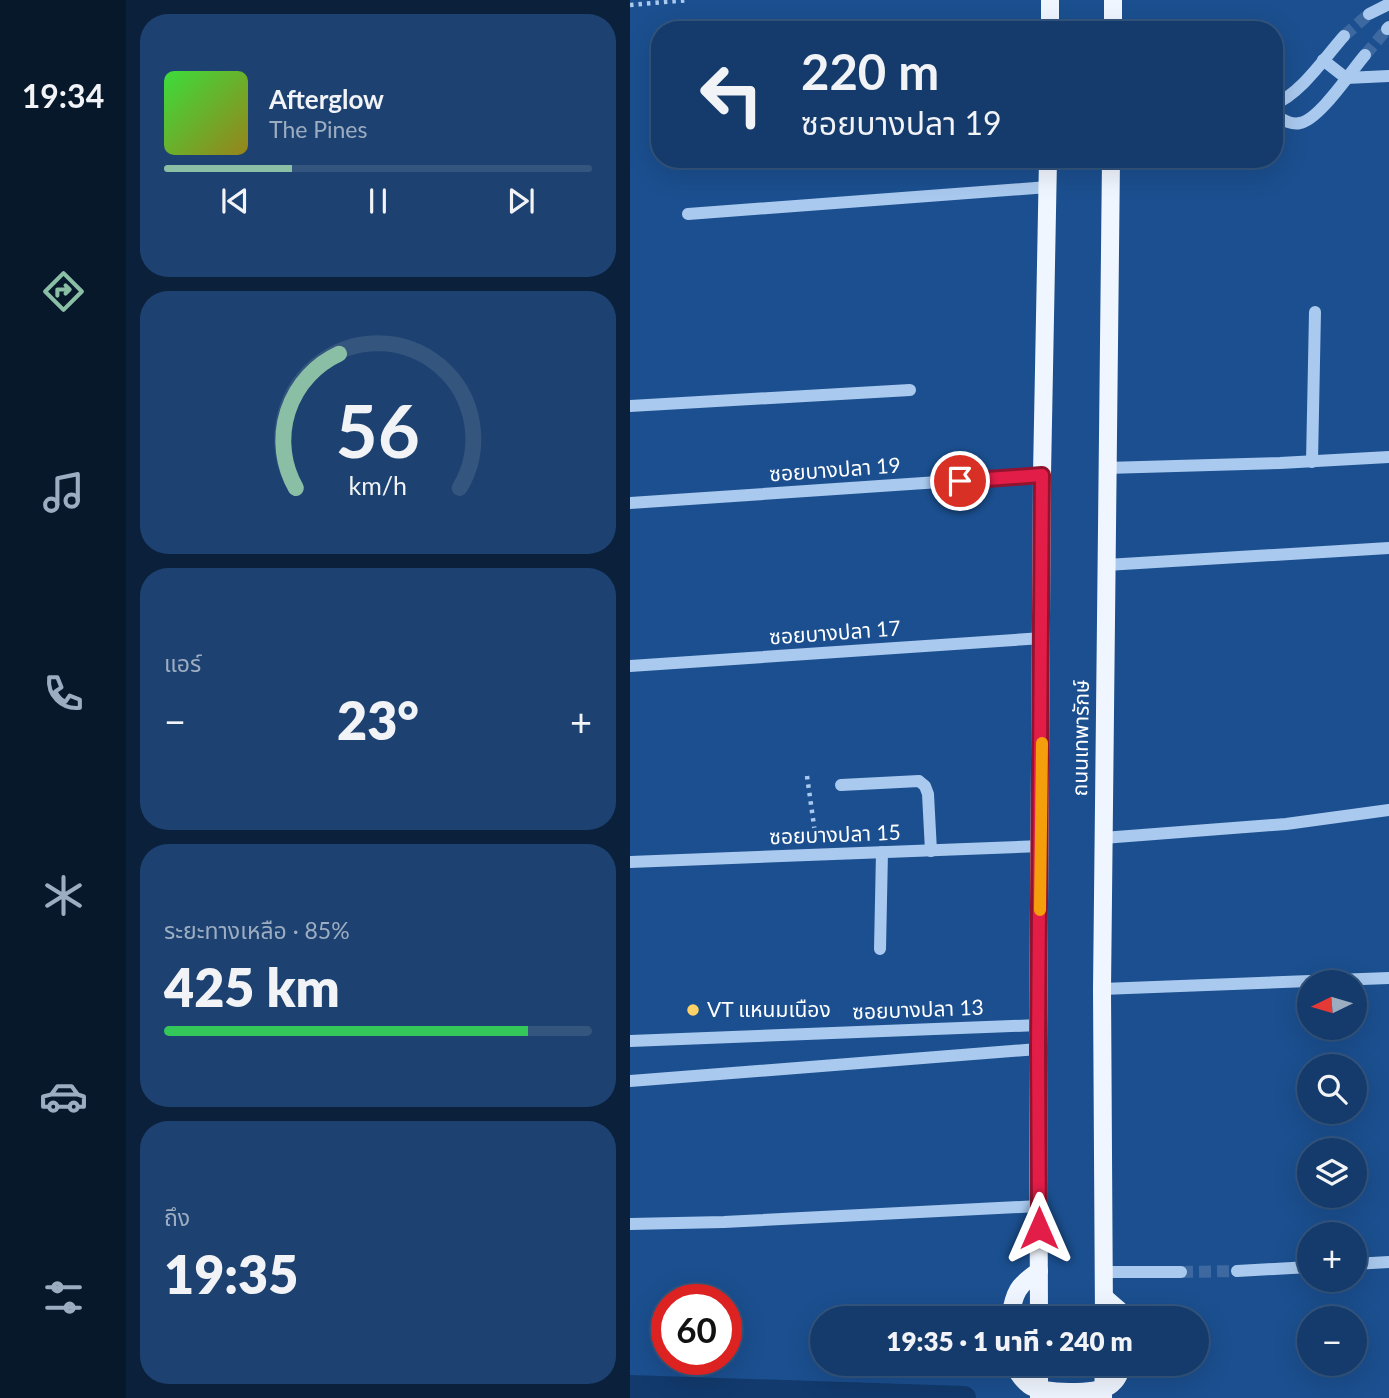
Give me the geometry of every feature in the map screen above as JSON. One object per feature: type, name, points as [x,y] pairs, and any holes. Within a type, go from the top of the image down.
[{"type":"main road","points":[[1050,0],[1050,21]]},
{"type":"main road","points":[[1113,0],[1113,21]]},
{"type":"main road","name":"ถนนเทพารักษ์","points":[[1039,1306],[1038,1049],[1043,638],[1042,475],[1048,168]]},
{"type":"main road","name":"ถนนเทพารักษ์","points":[[1104,1306],[1102,989],[1111,168]]},
{"type":"main road","points":[[1012,1306],[1021,1283],[1040,1271]]},
{"type":"main road","points":[[1104,1297],[1114,1306]]},
{"type":"main road","points":[[1020,1376],[1038,1389],[1070,1391],[1100,1390],[1119,1376]]},
{"type":"main road","points":[[1039,1376],[1039,1398]]},
{"type":"main road","points":[[1103,1398],[1104,1376]]},
{"type":"street","points":[[1369,14],[1389,4]]},
{"type":"street","points":[[1283,101],[1344,36]]},
{"type":"street","points":[[1283,119],[1302,123],[1314,115],[1365,55]]},
{"type":"street","points":[[1323,60],[1346,78],[1389,76]]},
{"type":"street","points":[[688,215],[1048,187]]},
{"type":"street","points":[[1312,462],[1315,312]]},
{"type":"street","points":[[630,406],[910,390]]},
{"type":"street","points":[[1106,468],[1389,457]]},
{"type":"street","name":"ซอยบางปลา 19","points":[[630,503],[1042,475]]},
{"type":"street","points":[[1106,565],[1389,548]]},
{"type":"street","name":"ซอยบางปลา 17","points":[[630,666],[1043,638]]},
{"type":"street","points":[[841,785],[919,781],[928,794],[931,851]]},
{"type":"street","points":[[1103,838],[1286,824],[1389,810]]},
{"type":"street","name":"ซอยบางปลา 15","points":[[630,862],[1041,846]]},
{"type":"street","points":[[880,949],[882,852]]},
{"type":"street","points":[[1102,989],[1389,978]]},
{"type":"street","name":"ซอยบางปลา 13","points":[[630,1041],[1039,1025]]},
{"type":"street","points":[[630,1080],[1038,1049]]},
{"type":"street","points":[[630,1224],[724,1222],[1039,1206]]},
{"type":"street","points":[[1367,1263],[1389,1262]]},
{"type":"street","points":[[1237,1271],[1297,1268]]},
{"type":"street","points":[[1104,1272],[1181,1272]]},
{"type":"path","points":[[630,5],[689,0]]},
{"type":"path","points":[[807,776],[818,855]]},
{"type":"waterway","points":[[630,1387],[964,1398]]},
{"type":"tunnel","points":[[1344,36],[1369,14]]},
{"type":"tunnel","points":[[1365,55],[1387,29]]},
{"type":"tunnel","points":[[1181,1272],[1237,1271]]},
{"type":"slow traffic","points":[[1040,910],[1042,743]]},
{"type":"place","name":"VT แหนมเนือง","points":[[693,1010]]},
{"type":"route","points":[[960,481],[1042,475],[1039,1228]]}]
